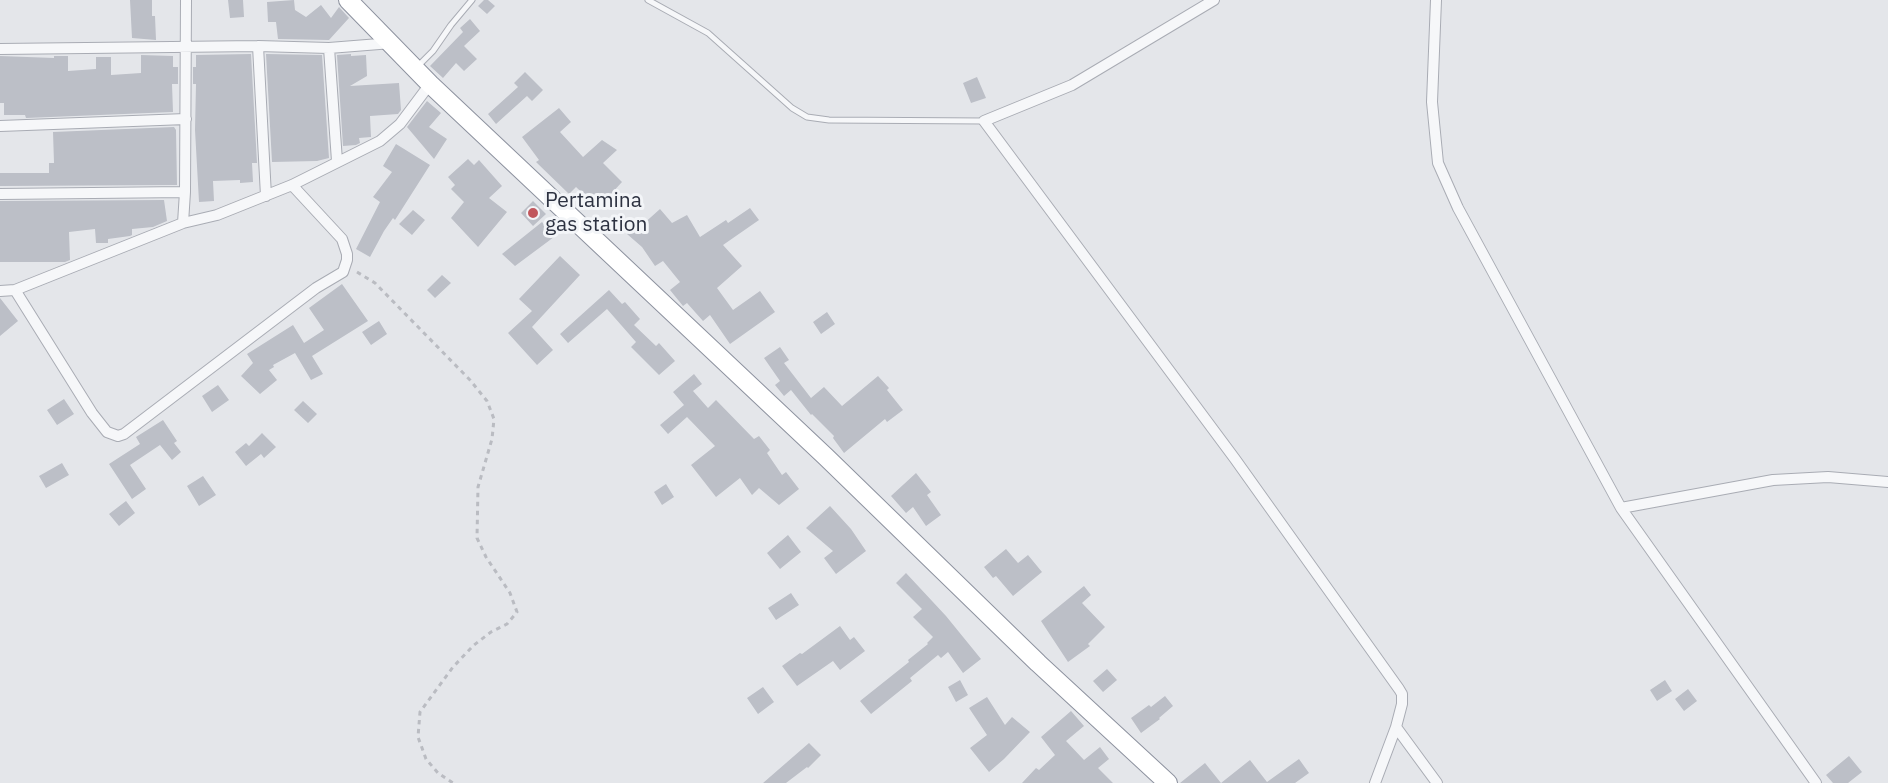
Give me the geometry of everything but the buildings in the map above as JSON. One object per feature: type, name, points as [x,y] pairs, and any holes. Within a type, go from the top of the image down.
[{"type":"highway","points":[[348,0],[430,84],[826,457],[1038,663],[1168,783]]},
{"type":"street","points":[[183,223],[186,0]]},
{"type":"street","points":[[1214,0],[1072,85],[984,121],[1235,459],[1399,689],[1403,699],[1396,727],[1375,783]]},
{"type":"street","points":[[1436,0],[1432,102],[1438,163],[1458,208],[1621,508],[1816,783]]},
{"type":"street","points":[[0,49],[258,46],[329,48],[392,44]]},
{"type":"street","points":[[258,46],[266,196]]},
{"type":"street","points":[[329,48],[337,161]]},
{"type":"street","points":[[0,291],[15,290],[183,223],[217,215],[292,185],[380,141],[400,124],[430,84]]},
{"type":"street","points":[[0,126],[186,119]]},
{"type":"street","points":[[15,290],[92,413],[107,432],[118,436],[130,431],[316,288],[343,272],[347,254],[342,239],[292,185]]},
{"type":"street","points":[[0,194],[185,192]]},
{"type":"street","points":[[1621,508],[1773,480],[1828,477],[1888,482]]},
{"type":"street","points":[[1396,727],[1437,783]]},
{"type":"lane","points":[[416,68],[433,51],[472,0]]},
{"type":"lane","points":[[648,0],[708,33],[792,108],[807,117],[829,120],[984,121]]},
{"type":"path","points":[[343,272],[356,271],[375,283],[409,315],[470,380],[487,401],[494,419],[492,439],[478,487],[477,538],[486,557],[510,593],[517,612],[507,624],[474,645],[453,667],[420,712],[418,737],[426,759],[438,773],[453,783]]},
{"type":"place","name":"Pertamina gas station","points":[[533,213]]}]
